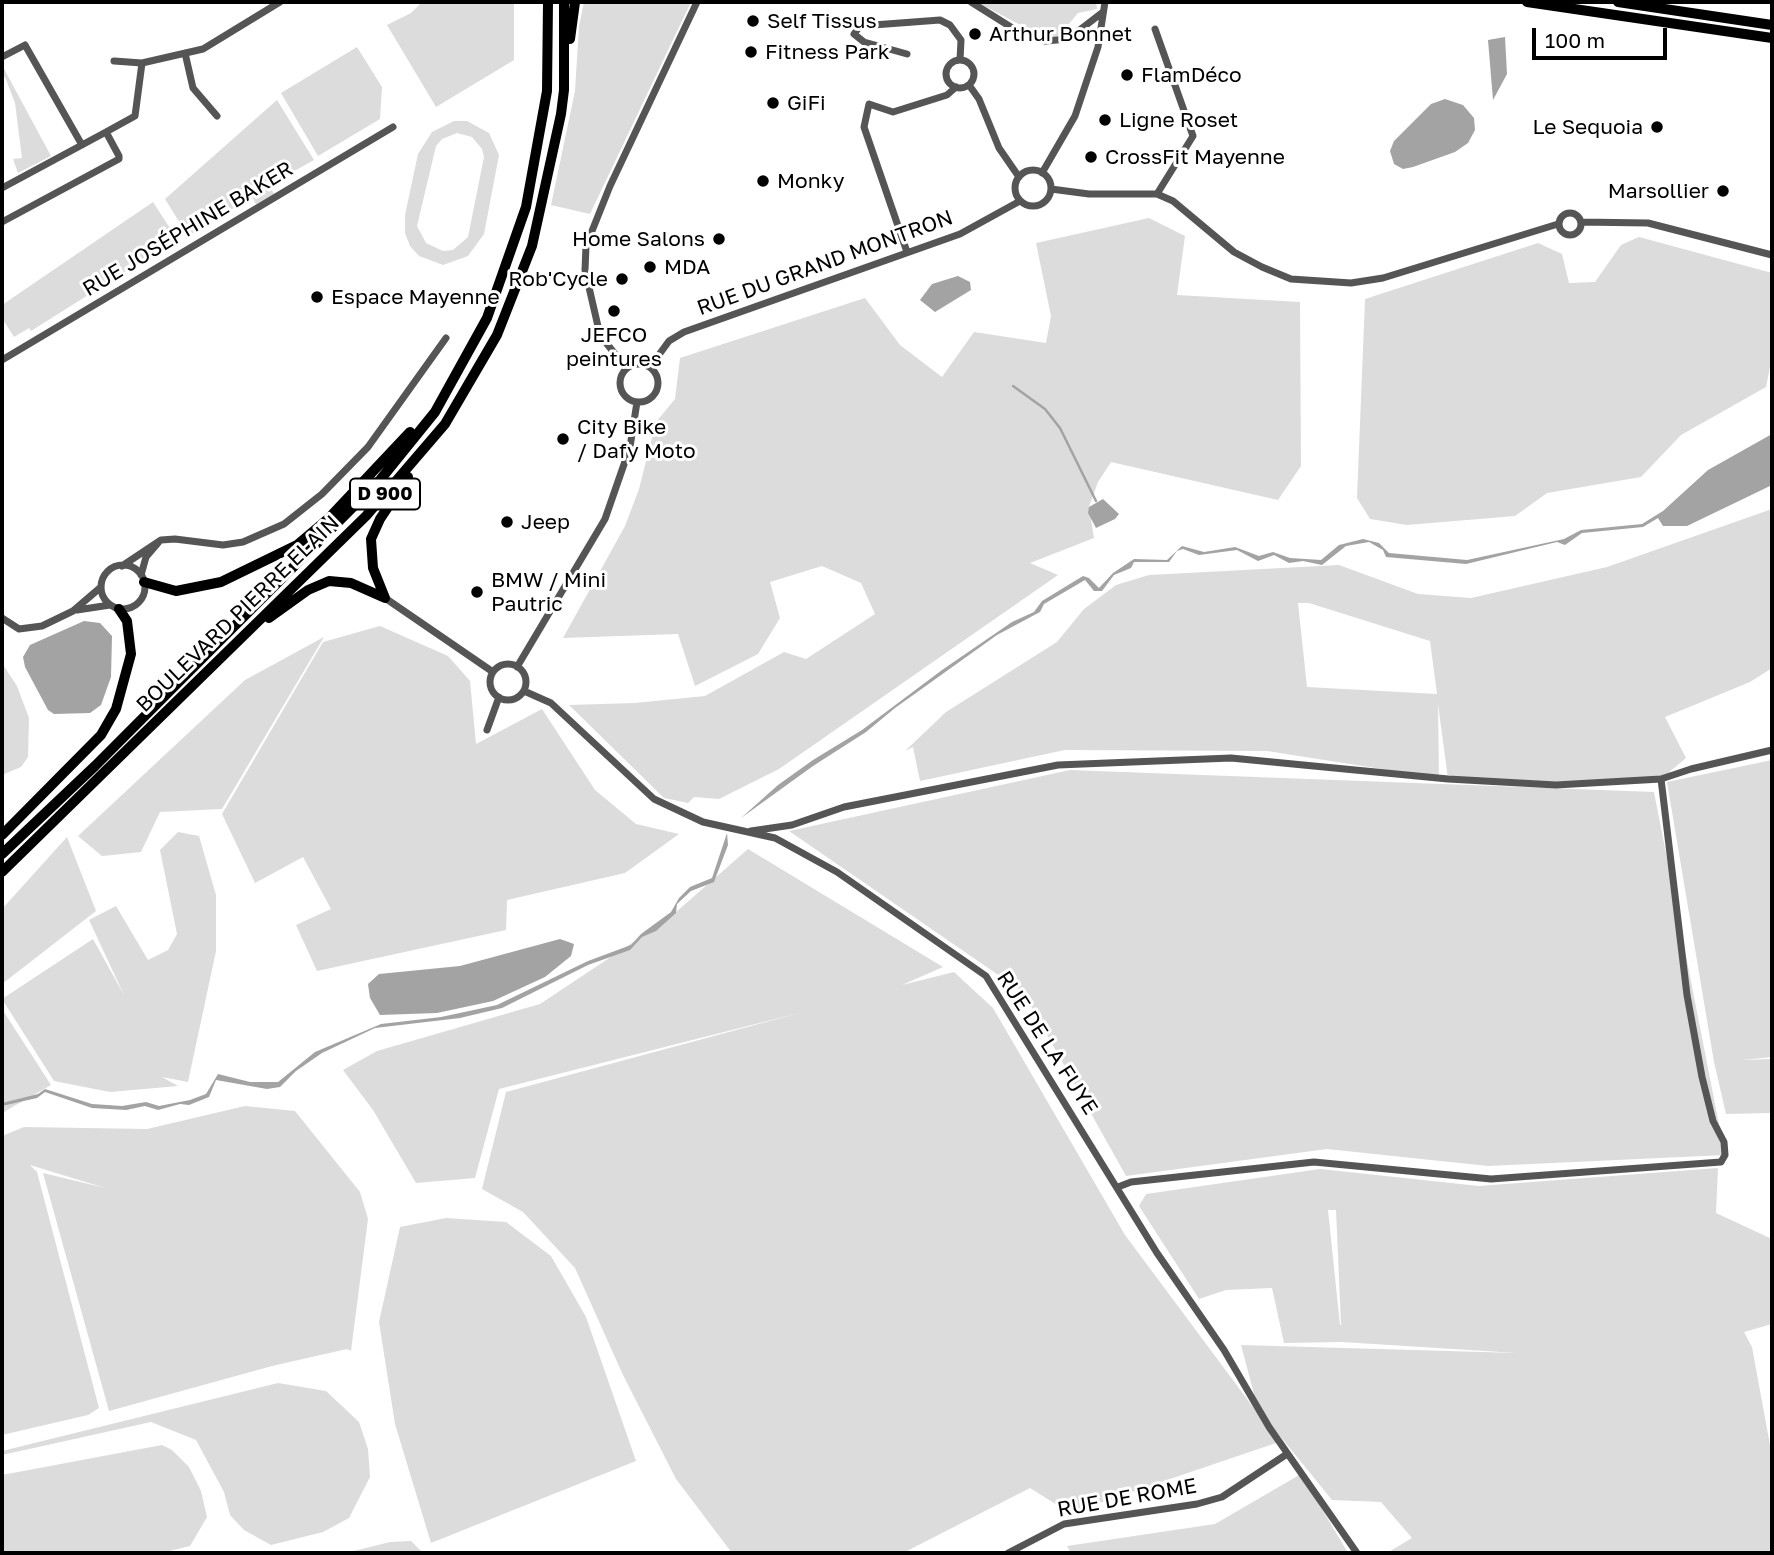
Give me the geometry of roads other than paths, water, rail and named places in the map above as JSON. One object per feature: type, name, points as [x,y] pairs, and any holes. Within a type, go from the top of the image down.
[{"type":"main road","name":"BOULEVARD PIERRE ELAIN","points":[[2,854],[95,766],[380,480],[435,412],[486,318],[529,198],[547,91],[548,2]]},
{"type":"main road","name":"BOULEVARD PIERRE ELAIN","points":[[2,872],[366,516],[431,443],[478,372],[516,291],[545,198],[564,90],[564,2]]},
{"type":"main road","name":"D 900","points":[[564,90],[575,2]]},
{"type":"main road","points":[[1527,2],[1772,38]]},
{"type":"main road","points":[[1618,2],[1772,25]]},
{"type":"main road","points":[[143,579],[176,591],[221,582],[297,545],[358,489],[445,394]]},
{"type":"main road","points":[[385,598],[373,568],[372,539],[380,519],[431,443]]},
{"type":"main road","points":[[244,635],[308,590],[329,581],[351,583],[385,598]]},
{"type":"main road","points":[[2,835],[101,735],[116,709],[131,654],[127,621],[115,607]]},
{"type":"street","points":[[114,61],[142,63],[203,49],[280,2]]},
{"type":"street","points":[[626,368],[600,335],[585,270],[591,228],[697,2]]},
{"type":"street","points":[[971,2],[1014,29],[1045,41],[1068,39],[1104,12]]},
{"type":"street","points":[[1042,173],[1074,116],[1098,47],[1105,2]]},
{"type":"street","points":[[907,54],[864,42],[854,34],[860,26],[940,20],[950,25],[961,40],[960,60]]},
{"type":"street","points":[[1155,29],[1193,136],[1157,194]]},
{"type":"street","points":[[2,57],[25,45],[82,145]]},
{"type":"street","points":[[185,53],[193,89],[217,116]]},
{"type":"street","points":[[907,252],[864,127],[869,104],[892,113],[947,95],[956,87],[968,85],[973,77],[972,68],[960,60]]},
{"type":"street","points":[[956,87],[949,82],[946,74],[948,66],[960,60]]},
{"type":"street","points":[[2,188],[135,116],[142,63]]},
{"type":"street","points":[[968,85],[979,99],[999,148],[1020,177]]},
{"type":"street","name":"RUE JOSÉPHINE BAKER","points":[[2,360],[393,127]]},
{"type":"street","points":[[2,222],[119,159],[106,132]]},
{"type":"street","points":[[1030,171],[1042,173],[1049,180],[1051,189],[1042,204],[1031,206],[1020,201],[1015,186],[1020,177],[1030,171]]},
{"type":"street","points":[[1051,189],[1089,194],[1157,194],[1173,201],[1234,252],[1291,279],[1321,283],[1351,283],[1383,278],[1558,224]]},
{"type":"street","name":"RUE DU GRAND MONTRON","points":[[650,367],[669,341],[684,332],[960,234],[1020,201]]},
{"type":"street","points":[[1570,212],[1579,216],[1581,222],[1579,232],[1569,235],[1560,230],[1558,224],[1561,217],[1570,212]]},
{"type":"street","points":[[1581,222],[1648,223],[1772,255]]},
{"type":"street","points":[[73,611],[101,587],[110,570],[122,566],[161,540],[175,538],[223,545],[243,542],[284,524],[322,494],[368,447],[446,338]]},
{"type":"street","points":[[638,363],[650,367],[657,377],[657,389],[649,399],[637,402],[627,398],[620,389],[620,378],[626,368],[638,363]]},
{"type":"street","points":[[517,667],[605,519],[630,447],[637,402]]},
{"type":"street","points":[[2,618],[9,625],[29,629],[73,611],[137,604],[144,594],[146,557],[161,540]]},
{"type":"street","points":[[122,566],[133,568],[143,579]]},
{"type":"street","points":[[101,587],[115,607]]},
{"type":"street","points":[[385,598],[493,673]]},
{"type":"street","points":[[507,664],[517,667],[525,675],[524,691],[510,700],[499,698],[492,689],[493,673],[507,664]]},
{"type":"street","name":"RUE DE LA FUYE","points":[[524,691],[551,702],[654,799],[703,822],[775,838],[837,872],[986,976],[1157,1253],[1224,1350],[1287,1454],[1357,1553]]},
{"type":"street","points":[[487,730],[499,698]]},
{"type":"street","points":[[747,831],[792,825],[844,807],[1058,765],[1231,758],[1448,779],[1556,785],[1661,779],[1772,750]]},
{"type":"street","points":[[1118,1188],[1131,1182],[1314,1162],[1491,1179],[1721,1162],[1725,1155],[1724,1142],[1713,1121],[1687,995],[1661,779]]},
{"type":"street","name":"RUE DE ROME","points":[[1008,1553],[1064,1524],[1197,1504],[1222,1497],[1287,1454]]},
{"type":"waterway","points":[[1013,386],[1045,409],[1060,428],[1096,501]]},
{"type":"place","name":"Self Tissus","points":[[753,21]]},
{"type":"place","name":"Arthur Bonnet","points":[[975,34]]},
{"type":"place","name":"Fitness Park","points":[[751,52]]},
{"type":"place","name":"FlamDéco","points":[[1127,75]]},
{"type":"place","name":"GiFi","points":[[773,103]]},
{"type":"place","name":"Ligne Roset","points":[[1105,120]]},
{"type":"place","name":"Le Sequoia","points":[[1657,127]]},
{"type":"place","name":"CrossFit Mayenne","points":[[1091,157]]},
{"type":"place","name":"Monky","points":[[763,181]]},
{"type":"place","name":"Marsollier","points":[[1723,191]]},
{"type":"place","name":"Home Salons","points":[[719,239]]},
{"type":"place","name":"MDA","points":[[650,267]]},
{"type":"place","name":"Rob'Cycle","points":[[622,279]]},
{"type":"place","name":"Espace Mayenne","points":[[317,297]]},
{"type":"place","name":"JEFCO peintures","points":[[614,311]]},
{"type":"place","name":"City Bike / Dafy Moto","points":[[563,439]]},
{"type":"place","name":"Jeep","points":[[507,522]]},
{"type":"place","name":"BMW / Mini Pautric","points":[[477,592]]}]
